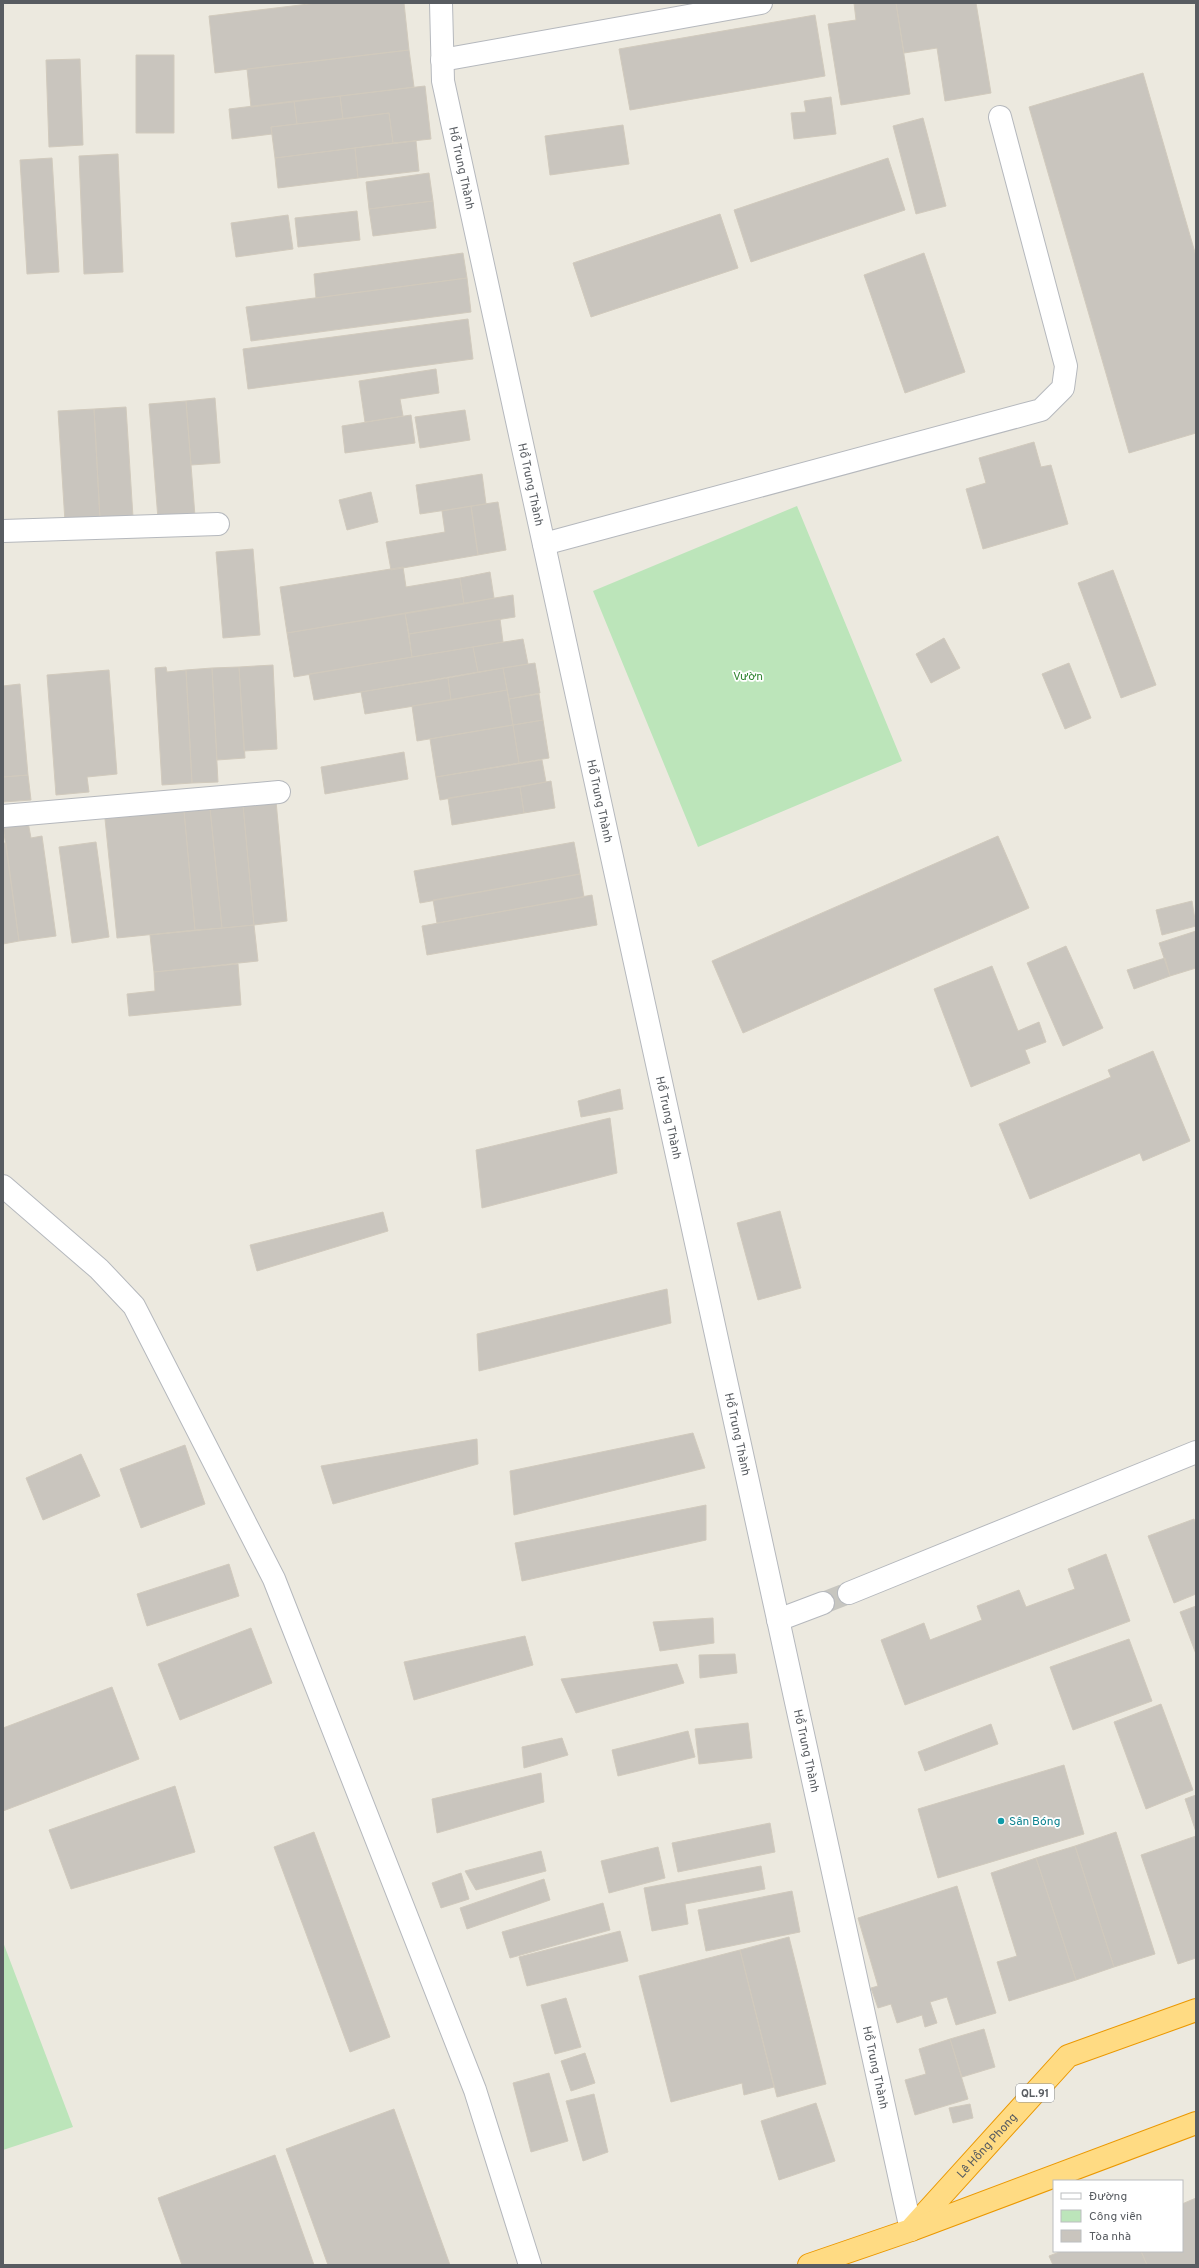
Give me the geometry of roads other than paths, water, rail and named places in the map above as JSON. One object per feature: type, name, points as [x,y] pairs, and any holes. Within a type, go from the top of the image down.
[{"type":"highway","name":"Lê Hồng Phong","points":[[911,2230],[1068,2056],[1196,2010]]},
{"type":"highway","name":"Lê Hồng Phong","points":[[809,2265],[911,2230],[1196,2123]]},
{"type":"street","name":"Hồ Trung Thành","points":[[441,3],[443,81],[911,2230]]},
{"type":"street","points":[[442,60],[761,3]]},
{"type":"street","points":[[544,544],[1041,410],[1063,388],[1066,366],[1000,117]]},
{"type":"street","points":[[3,531],[218,524]]},
{"type":"street","points":[[3,816],[279,792]]},
{"type":"street","points":[[3,1186],[100,1269],[134,1306],[274,1579],[475,2090],[530,2265]]},
{"type":"street","points":[[849,1593],[1196,1452]]},
{"type":"street","points":[[778,1620],[823,1604]]},
{"type":"tunnel","points":[[823,1603],[849,1593]]},
{"type":"place","name":"Sân Bóng","points":[[1001,1821]]},
{"type":"park label","name":"Vườn","points":[[748,676]]}]
